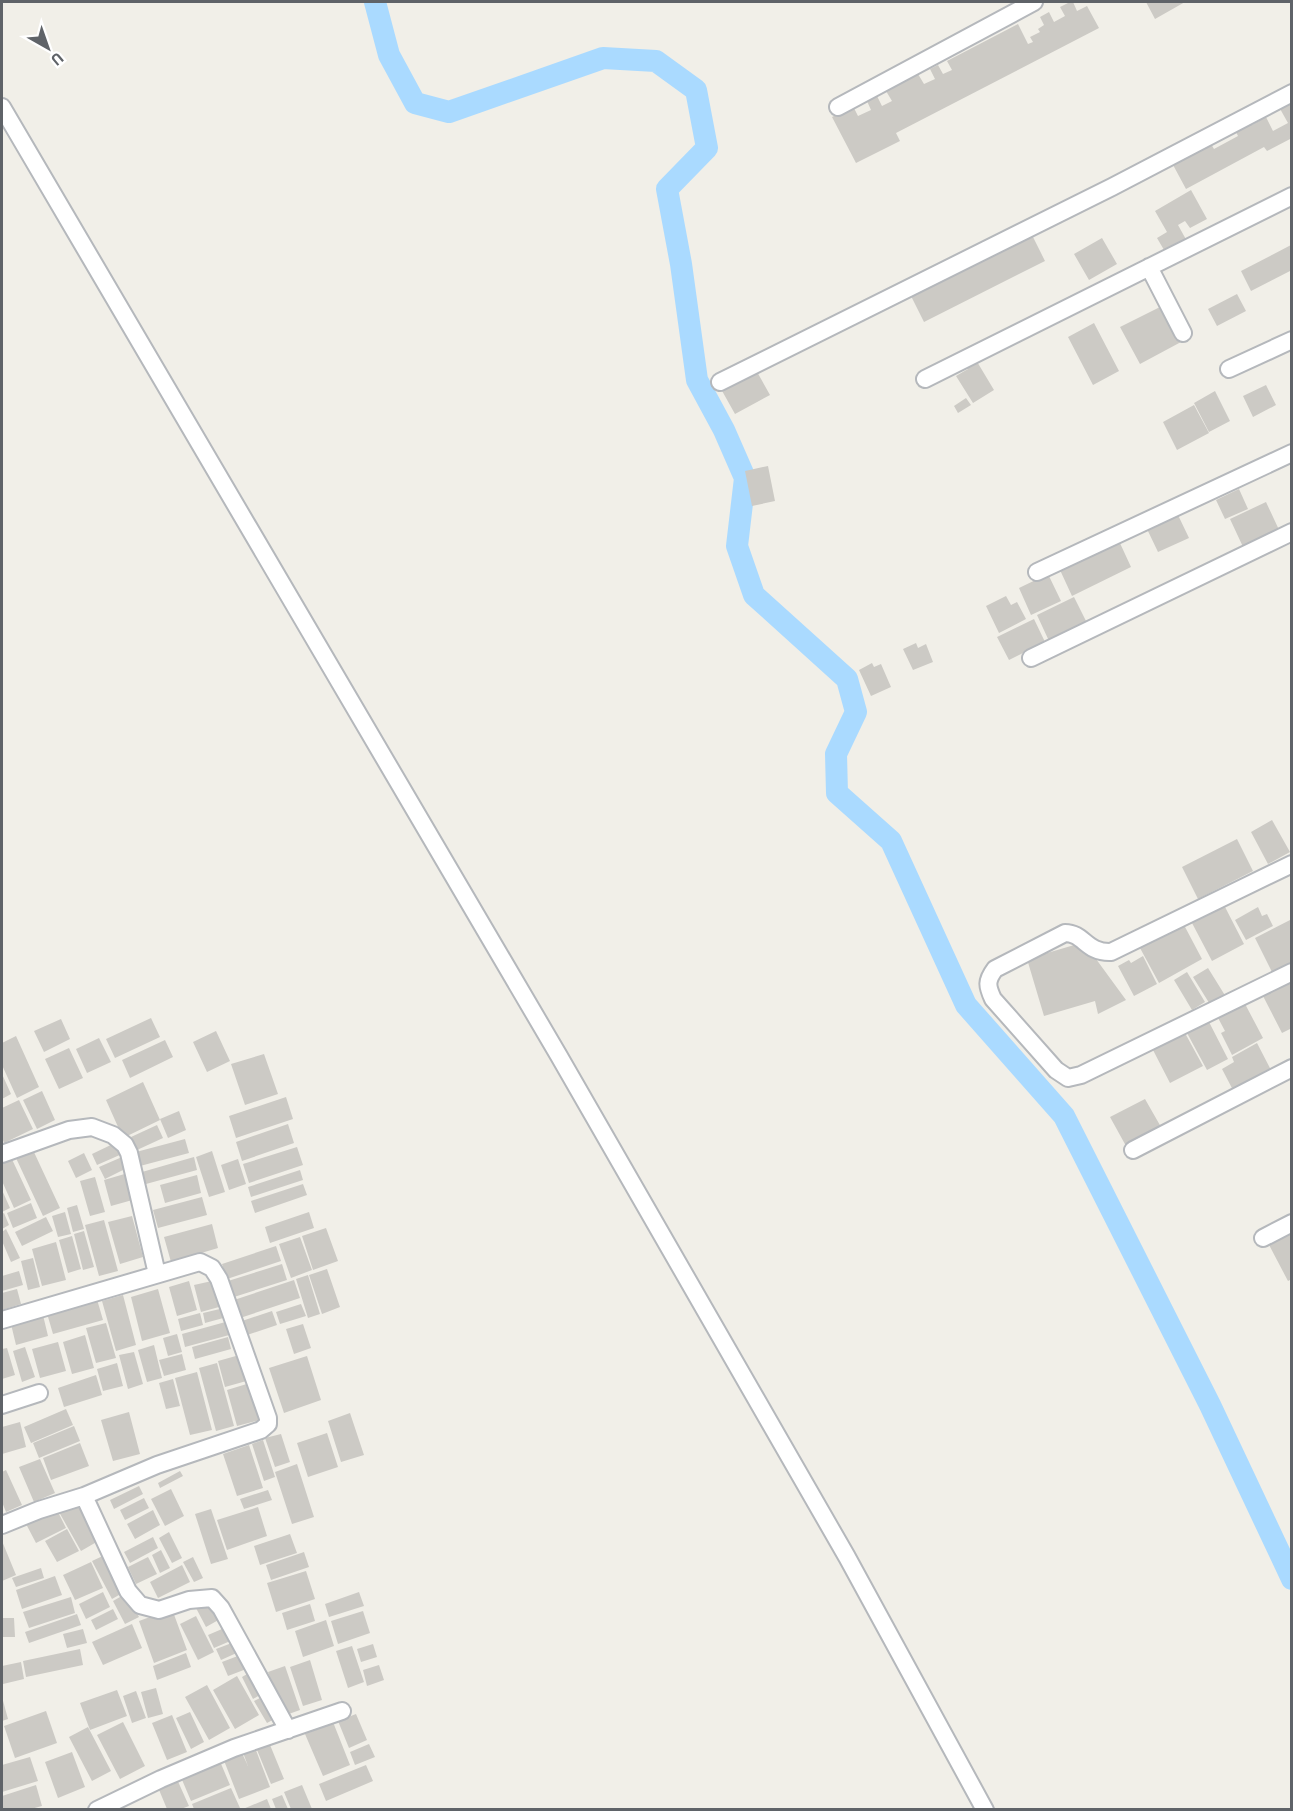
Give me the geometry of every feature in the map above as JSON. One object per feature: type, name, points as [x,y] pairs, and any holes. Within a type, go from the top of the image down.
[{"type":"street","points":[[838,107],[1034,2]]},
{"type":"street","points":[[720,381],[1112,187],[1292,93]]},
{"type":"street","points":[[2,107],[559,1056],[847,1557],[985,1809]]},
{"type":"street","points":[[925,380],[1292,196]]},
{"type":"street","points":[[1149,267],[1183,333]]},
{"type":"street","points":[[1228,369],[1292,340]]},
{"type":"street","points":[[1036,572],[1292,453]]},
{"type":"street","points":[[1031,658],[1292,532]]},
{"type":"street","points":[[1292,864],[1111,952],[1093,950],[1075,935],[1065,933],[995,969],[988,978],[987,985],[993,999],[1056,1070],[1068,1078],[1081,1075],[1292,972]]},
{"type":"street","points":[[1133,1150],[1292,1068]]},
{"type":"street","points":[[2,1154],[69,1130],[92,1127],[113,1135],[125,1144],[157,1274]]},
{"type":"street","points":[[1263,1238],[1292,1223]]},
{"type":"street","points":[[2,1320],[200,1262],[212,1268],[219,1279],[268,1418],[268,1424],[261,1430],[157,1465],[84,1496],[39,1510],[2,1525]]},
{"type":"street","points":[[2,1405],[39,1393]]},
{"type":"street","points":[[84,1496],[128,1591],[140,1605],[159,1610],[189,1600],[212,1598],[221,1608],[288,1730]]},
{"type":"street","points":[[98,1809],[213,1757],[342,1712]]},
{"type":"building","points":[[1073,2],[1077,11],[1087,6],[1099,28],[896,133],[900,141],[856,163],[832,117],[853,106],[858,116],[871,110],[867,101],[877,96],[882,106],[892,101],[886,91],[918,74],[924,84],[935,79],[930,69],[938,65],[943,74],[952,70],[947,61],[1018,24],[1028,44],[1033,42],[1030,37],[1040,32],[1038,29],[1044,25],[1040,17],[1049,12],[1054,22],[1065,16],[1060,7]]},
{"type":"building","points":[[1146,2],[1185,2],[1155,19]]},
{"type":"building","points":[[1292,100],[1292,138],[1267,151],[1264,147],[1186,189],[1172,163],[1210,142],[1214,149],[1238,136],[1234,128],[1249,119],[1252,125],[1266,117],[1273,131],[1288,123],[1279,107]]},
{"type":"building","points":[[1191,190],[1207,219],[1190,228],[1185,221],[1178,225],[1188,243],[1167,255],[1157,238],[1167,232],[1155,211]]},
{"type":"building","points":[[1032,235],[1045,261],[924,322],[911,296]]},
{"type":"building","points":[[1102,238],[1117,264],[1089,280],[1074,254]]},
{"type":"building","points":[[1291,245],[1292,270],[1251,291],[1241,271]]},
{"type":"building","points":[[1237,294],[1246,311],[1217,326],[1208,309]]},
{"type":"building","points":[[1162,306],[1181,342],[1140,364],[1120,327]]},
{"type":"building","points":[[1094,323],[1119,371],[1093,385],[1068,337]]},
{"type":"building","points":[[976,360],[994,390],[973,403],[956,376],[968,369],[966,366]]},
{"type":"building","points":[[756,370],[770,395],[735,414],[721,389]]},
{"type":"building","points":[[1266,385],[1276,405],[1253,417],[1243,396]]},
{"type":"building","points":[[1215,391],[1230,421],[1209,432],[1194,403]]},
{"type":"building","points":[[966,398],[971,405],[958,413],[954,406]]},
{"type":"building","points":[[1194,405],[1209,433],[1177,450],[1163,422]]},
{"type":"building","points":[[768,466],[775,501],[752,506],[745,471]]},
{"type":"building","points":[[1239,489],[1248,509],[1225,519],[1216,500]]},
{"type":"building","points":[[1266,502],[1280,532],[1244,549],[1230,519]]},
{"type":"building","points":[[1178,515],[1189,538],[1158,552],[1147,529]]},
{"type":"building","points":[[1119,541],[1131,567],[1072,596],[1060,570]]},
{"type":"building","points":[[1048,574],[1061,601],[1031,615],[1019,588]]},
{"type":"building","points":[[1006,596],[1011,605],[1017,602],[1026,619],[999,633],[986,606]]},
{"type":"building","points":[[1074,597],[1087,623],[1049,641],[1037,615]]},
{"type":"building","points":[[1034,619],[1045,642],[1009,660],[997,637]]},
{"type":"building","points":[[916,643],[918,648],[926,644],[933,662],[913,670],[903,649]]},
{"type":"building","points":[[872,663],[874,667],[881,664],[891,687],[871,696],[859,670]]},
{"type":"building","points":[[1272,820],[1290,852],[1268,864],[1251,832]]},
{"type":"building","points":[[1237,839],[1253,871],[1198,899],[1182,867]]},
{"type":"building","points":[[1224,905],[1244,944],[1212,961],[1192,923]]},
{"type":"building","points":[[1258,907],[1262,916],[1267,914],[1273,926],[1246,940],[1235,920]]},
{"type":"building","points":[[1292,919],[1292,962],[1272,972],[1255,938]]},
{"type":"building","points":[[1184,925],[1202,959],[1159,983],[1140,948]]},
{"type":"building","points":[[1081,943],[1088,948],[1126,1000],[1098,1014],[1095,1001],[1044,1016],[1027,959]]},
{"type":"building","points":[[1143,956],[1157,984],[1134,996],[1118,966],[1129,960],[1131,963]]},
{"type":"building","points":[[1208,968],[1226,997],[1211,1006],[1193,977]]},
{"type":"building","points":[[1187,972],[1205,1002],[1192,1010],[1174,980]]},
{"type":"building","points":[[1285,982],[1286,985],[1292,982],[1292,1028],[1282,1033],[1262,994]]},
{"type":"building","points":[[1244,1002],[1263,1038],[1232,1055],[1221,1033],[1225,1031],[1217,1016]]},
{"type":"building","points":[[151,1018],[160,1037],[115,1058],[106,1039]]},
{"type":"building","points":[[61,1019],[70,1039],[44,1052],[34,1031]]},
{"type":"building","points":[[1209,1022],[1228,1059],[1207,1070],[1187,1033]]},
{"type":"building","points":[[216,1031],[230,1061],[207,1072],[193,1042]]},
{"type":"building","points":[[1185,1033],[1203,1066],[1170,1083],[1153,1050]]},
{"type":"building","points":[[16,1036],[39,1087],[17,1098],[2,1065],[2,1043]]},
{"type":"building","points":[[99,1038],[111,1062],[87,1073],[76,1049]]},
{"type":"building","points":[[165,1040],[173,1057],[130,1078],[122,1060]]},
{"type":"building","points":[[1257,1043],[1272,1072],[1234,1092],[1222,1069],[1234,1062],[1232,1057]]},
{"type":"building","points":[[69,1048],[83,1078],[59,1089],[45,1059]]},
{"type":"building","points":[[264,1054],[278,1094],[245,1105],[231,1064]]},
{"type":"building","points":[[2,1074],[11,1094],[2,1099]]},
{"type":"building","points":[[143,1082],[160,1120],[123,1138],[106,1100]]},
{"type":"building","points":[[42,1091],[55,1120],[37,1129],[23,1100]]},
{"type":"building","points":[[286,1097],[293,1119],[236,1138],[229,1116]]},
{"type":"building","points":[[1145,1099],[1161,1127],[1126,1146],[1110,1117]]},
{"type":"building","points":[[19,1100],[33,1129],[4,1143],[2,1108]]},
{"type":"building","points":[[179,1111],[186,1130],[168,1138],[160,1119]]},
{"type":"building","points":[[288,1124],[294,1143],[242,1161],[236,1142]]},
{"type":"building","points":[[157,1125],[163,1138],[137,1150],[131,1137]]},
{"type":"building","points":[[185,1139],[189,1153],[140,1166],[136,1152]]},
{"type":"building","points":[[117,1142],[122,1154],[97,1165],[92,1154]]},
{"type":"building","points":[[297,1147],[303,1165],[249,1183],[243,1164]]},
{"type":"building","points":[[33,1150],[60,1208],[43,1216],[16,1158]]},
{"type":"building","points":[[212,1151],[225,1192],[209,1197],[196,1157]]},
{"type":"building","points":[[84,1153],[92,1170],[76,1178],[68,1161]]},
{"type":"building","points":[[10,1155],[31,1200],[14,1208],[2,1181],[2,1159]]},
{"type":"building","points":[[122,1157],[127,1168],[105,1179],[99,1167]]},
{"type":"building","points":[[194,1157],[197,1170],[146,1184],[142,1172]]},
{"type":"building","points":[[238,1159],[246,1184],[229,1190],[221,1165]]},
{"type":"building","points":[[300,1170],[303,1180],[251,1197],[248,1187]]},
{"type":"building","points":[[128,1173],[136,1199],[111,1206],[104,1180]]},
{"type":"building","points":[[197,1175],[201,1193],[165,1203],[160,1185]]},
{"type":"building","points":[[95,1177],[105,1212],[90,1216],[80,1181]]},
{"type":"building","points":[[303,1184],[307,1195],[255,1213],[251,1201]]},
{"type":"building","points":[[2,1190],[10,1208],[2,1212]]},
{"type":"building","points":[[202,1197],[207,1215],[158,1228],[153,1210]]},
{"type":"building","points":[[31,1203],[37,1218],[13,1228],[7,1213]]},
{"type":"building","points":[[77,1205],[84,1229],[73,1232],[67,1208]]},
{"type":"building","points":[[65,1212],[71,1234],[58,1237],[52,1216]]},
{"type":"building","points":[[309,1212],[314,1228],[270,1243],[265,1227]]},
{"type":"building","points":[[4,1213],[9,1225],[2,1229],[2,1214]]},
{"type":"building","points":[[132,1216],[143,1257],[120,1264],[108,1222]]},
{"type":"building","points":[[46,1217],[53,1231],[22,1246],[15,1232]]},
{"type":"building","points":[[104,1220],[118,1271],[99,1276],[85,1225]]},
{"type":"building","points":[[212,1224],[218,1248],[171,1262],[164,1237]]},
{"type":"building","points":[[326,1228],[338,1261],[313,1270],[302,1236]]},
{"type":"building","points":[[6,1229],[20,1258],[11,1262],[2,1241],[2,1232]]},
{"type":"building","points":[[1292,1230],[1292,1279],[1288,1281],[1268,1243]]},
{"type":"building","points":[[84,1231],[94,1267],[83,1270],[74,1234]]},
{"type":"building","points":[[72,1236],[81,1269],[68,1273],[59,1240]]},
{"type":"building","points":[[300,1237],[312,1270],[291,1278],[279,1244]]},
{"type":"building","points":[[56,1242],[66,1280],[42,1286],[32,1249]]},
{"type":"building","points":[[276,1246],[281,1261],[227,1279],[222,1264]]},
{"type":"building","points":[[33,1258],[40,1287],[28,1290],[21,1261]]},
{"type":"building","points":[[282,1264],[287,1280],[234,1297],[228,1281]]},
{"type":"building","points":[[327,1269],[340,1307],[322,1314],[309,1275]]},
{"type":"building","points":[[19,1271],[23,1285],[2,1291],[2,1276]]},
{"type":"building","points":[[308,1275],[320,1314],[308,1318],[296,1279]]},
{"type":"building","points":[[294,1280],[300,1298],[240,1318],[234,1300]]},
{"type":"building","points":[[189,1281],[197,1310],[177,1316],[169,1287]]},
{"type":"building","points":[[212,1281],[219,1307],[201,1312],[194,1285]]},
{"type":"building","points":[[17,1289],[21,1304],[2,1310],[2,1293]]},
{"type":"building","points":[[158,1289],[170,1333],[142,1341],[131,1297]]},
{"type":"building","points":[[123,1295],[136,1345],[116,1351],[102,1301]]},
{"type":"building","points":[[96,1296],[103,1320],[53,1334],[46,1310]]},
{"type":"building","points":[[301,1304],[306,1316],[280,1324],[276,1312]]},
{"type":"building","points":[[224,1308],[227,1317],[205,1323],[203,1313]]},
{"type":"building","points":[[42,1311],[48,1336],[16,1345],[10,1320]]},
{"type":"building","points":[[272,1311],[277,1325],[244,1336],[239,1322]]},
{"type":"building","points":[[200,1313],[203,1325],[181,1331],[178,1319]]},
{"type":"building","points":[[229,1321],[233,1334],[185,1347],[182,1334]]},
{"type":"building","points":[[106,1323],[116,1358],[96,1363],[86,1328]]},
{"type":"building","points":[[303,1324],[311,1348],[294,1354],[286,1329]]},
{"type":"building","points":[[177,1334],[182,1352],[168,1356],[163,1338]]},
{"type":"building","points":[[85,1335],[94,1368],[72,1374],[63,1342]]},
{"type":"building","points":[[228,1337],[231,1349],[195,1359],[192,1347]]},
{"type":"building","points":[[58,1342],[66,1371],[40,1378],[32,1349]]},
{"type":"building","points":[[154,1345],[162,1378],[147,1382],[138,1350]]},
{"type":"building","points":[[25,1347],[35,1377],[22,1382],[13,1351]]},
{"type":"building","points":[[7,1348],[15,1375],[2,1379],[2,1349]]},
{"type":"building","points":[[134,1352],[143,1384],[128,1389],[119,1355]]},
{"type":"building","points":[[182,1354],[186,1370],[164,1376],[159,1360]]},
{"type":"building","points":[[243,1354],[250,1380],[225,1387],[218,1361]]},
{"type":"building","points":[[307,1356],[321,1400],[284,1413],[269,1368]]},
{"type":"building","points":[[117,1363],[123,1386],[103,1391],[97,1369]]},
{"type":"building","points":[[217,1363],[234,1426],[216,1431],[199,1368]]},
{"type":"building","points":[[197,1372],[212,1430],[190,1435],[175,1378]]},
{"type":"building","points":[[96,1375],[102,1395],[64,1407],[58,1388]]},
{"type":"building","points":[[173,1379],[180,1406],[166,1409],[159,1383]]},
{"type":"building","points":[[250,1383],[260,1420],[237,1426],[227,1390]]},
{"type":"building","points":[[66,1409],[73,1425],[31,1443],[24,1427]]},
{"type":"building","points":[[129,1412],[140,1454],[113,1461],[101,1420]]},
{"type":"building","points":[[350,1413],[364,1455],[341,1462],[328,1421]]},
{"type":"building","points":[[20,1422],[26,1447],[2,1454],[2,1427]]},
{"type":"building","points":[[74,1426],[80,1441],[39,1458],[33,1443]]},
{"type":"building","points":[[327,1433],[338,1467],[308,1477],[297,1443]]},
{"type":"building","points":[[281,1434],[290,1462],[275,1467],[265,1438]]},
{"type":"building","points":[[263,1440],[275,1477],[264,1481],[252,1444]]},
{"type":"building","points":[[80,1443],[89,1466],[51,1480],[43,1458]]},
{"type":"building","points":[[249,1445],[263,1488],[237,1496],[223,1454]]},
{"type":"building","points":[[40,1459],[55,1493],[34,1502],[19,1467]]},
{"type":"building","points":[[297,1464],[314,1517],[292,1524],[275,1472]]},
{"type":"building","points":[[6,1470],[22,1505],[6,1512],[2,1502],[2,1472]]},
{"type":"building","points":[[180,1471],[183,1476],[160,1488],[158,1483]]},
{"type":"building","points":[[139,1486],[143,1494],[114,1509],[110,1500]]},
{"type":"building","points":[[171,1489],[184,1516],[165,1526],[151,1499]]},
{"type":"building","points":[[268,1490],[272,1500],[244,1509],[240,1499]]},
{"type":"building","points":[[144,1498],[149,1508],[125,1520],[120,1510]]},
{"type":"building","points":[[79,1501],[100,1540],[81,1551],[59,1512]]},
{"type":"building","points":[[55,1506],[66,1528],[36,1543],[25,1522]]},
{"type":"building","points":[[258,1507],[267,1536],[227,1550],[217,1520]]},
{"type":"building","points":[[211,1509],[228,1559],[211,1564],[195,1514]]},
{"type":"building","points":[[153,1510],[160,1525],[135,1539],[127,1524]]},
{"type":"building","points":[[67,1529],[79,1551],[57,1562],[45,1541]]},
{"type":"building","points":[[169,1532],[182,1558],[172,1563],[159,1538]]},
{"type":"building","points":[[290,1534],[297,1553],[260,1565],[254,1546]]},
{"type":"building","points":[[153,1537],[158,1548],[130,1563],[124,1552]]},
{"type":"building","points":[[2,1541],[16,1575],[2,1581]]},
{"type":"building","points":[[161,1550],[170,1568],[160,1573],[152,1555]]},
{"type":"building","points":[[304,1552],[309,1567],[271,1580],[266,1565]]},
{"type":"building","points":[[107,1554],[126,1591],[112,1599],[92,1561]]},
{"type":"building","points":[[148,1557],[157,1574],[136,1584],[128,1567]]},
{"type":"building","points":[[193,1557],[203,1578],[194,1582],[183,1562]]},
{"type":"building","points":[[91,1562],[103,1588],[75,1600],[63,1575]]},
{"type":"building","points":[[182,1565],[190,1582],[158,1598],[150,1582]]},
{"type":"building","points":[[41,1568],[44,1578],[16,1587],[12,1578]]},
{"type":"building","points":[[306,1571],[315,1599],[276,1612],[267,1583]]},
{"type":"building","points":[[55,1576],[62,1595],[22,1609],[16,1590]]},
{"type":"building","points":[[103,1592],[110,1607],[86,1619],[79,1604]]},
{"type":"building","points":[[359,1592],[364,1606],[329,1617],[325,1604]]},
{"type":"building","points":[[127,1593],[139,1617],[125,1624],[113,1601]]},
{"type":"building","points":[[71,1597],[75,1613],[29,1628],[23,1612]]},
{"type":"building","points":[[212,1600],[222,1618],[206,1627],[196,1608]]},
{"type":"building","points":[[310,1604],[315,1621],[287,1630],[282,1613]]},
{"type":"building","points":[[113,1609],[118,1619],[96,1630],[91,1620]]},
{"type":"building","points":[[172,1609],[187,1650],[154,1663],[139,1621]]},
{"type":"building","points":[[363,1611],[370,1633],[338,1644],[331,1621]]},
{"type":"building","points":[[77,1614],[81,1625],[29,1643],[25,1632]]},
{"type":"building","points":[[196,1616],[214,1652],[198,1660],[180,1624]]},
{"type":"building","points":[[2,1618],[14,1618],[15,1637],[2,1637]]},
{"type":"building","points":[[326,1620],[334,1646],[303,1657],[295,1631]]},
{"type":"building","points":[[132,1624],[142,1648],[103,1665],[92,1642]]},
{"type":"building","points":[[229,1626],[235,1639],[214,1648],[208,1635]]},
{"type":"building","points":[[83,1629],[87,1643],[67,1648],[63,1634]]},
{"type":"building","points":[[237,1641],[241,1651],[221,1660],[216,1649]]},
{"type":"building","points":[[373,1644],[377,1657],[361,1662],[357,1649]]},
{"type":"building","points":[[352,1646],[364,1682],[348,1688],[336,1651]]},
{"type":"building","points":[[80,1649],[83,1665],[26,1677],[23,1661]]},
{"type":"building","points":[[186,1653],[191,1667],[157,1680],[153,1666]]},
{"type":"building","points":[[243,1654],[249,1668],[228,1676],[222,1662]]},
{"type":"building","points":[[310,1660],[322,1700],[303,1706],[290,1667]]},
{"type":"building","points":[[21,1662],[24,1679],[3,1684],[2,1666]]},
{"type":"building","points":[[379,1665],[384,1680],[367,1686],[363,1670]]},
{"type":"building","points":[[285,1666],[300,1710],[283,1716],[268,1672]]},
{"type":"building","points":[[254,1670],[265,1692],[253,1699],[242,1677]]},
{"type":"building","points":[[237,1676],[259,1715],[235,1729],[213,1690]]},
{"type":"building","points":[[207,1685],[230,1728],[209,1740],[185,1697]]},
{"type":"building","points":[[156,1688],[163,1714],[148,1718],[141,1692]]},
{"type":"building","points":[[117,1690],[127,1716],[90,1730],[80,1703]]},
{"type":"building","points":[[136,1691],[146,1718],[132,1723],[123,1696]]},
{"type":"building","points":[[266,1695],[278,1717],[267,1723],[254,1701]]},
{"type":"building","points":[[2,1697],[8,1719],[2,1721]]},
{"type":"building","points":[[46,1711],[57,1743],[15,1758],[4,1726]]},
{"type":"building","points":[[190,1712],[204,1742],[191,1749],[176,1718]]},
{"type":"building","points":[[356,1714],[367,1740],[349,1748],[338,1721]]},
{"type":"building","points":[[172,1715],[187,1752],[167,1760],[152,1723]]},
{"type":"building","points":[[123,1722],[145,1766],[120,1779],[97,1735]]},
{"type":"building","points":[[333,1722],[350,1765],[323,1776],[305,1734]]},
{"type":"building","points":[[88,1727],[111,1771],[92,1781],[69,1737]]},
{"type":"building","points":[[268,1740],[284,1779],[271,1784],[255,1745]]},
{"type":"building","points":[[369,1744],[375,1757],[355,1765],[350,1752]]},
{"type":"building","points":[[254,1745],[270,1787],[239,1799],[223,1758],[241,1751],[248,1766],[242,1750]]},
{"type":"building","points":[[72,1752],[85,1787],[58,1798],[45,1762]]},
{"type":"building","points":[[30,1757],[38,1781],[2,1792],[2,1765]]},
{"type":"building","points":[[219,1759],[230,1785],[191,1801],[180,1775]]},
{"type":"building","points":[[366,1765],[373,1781],[326,1801],[319,1784]]},
{"type":"building","points":[[176,1777],[189,1806],[181,1809],[167,1809],[157,1785]]},
{"type":"building","points":[[36,1785],[42,1806],[31,1809],[2,1809],[2,1796]]},
{"type":"building","points":[[302,1785],[312,1809],[291,1809],[284,1792]]},
{"type":"building","points":[[231,1788],[240,1808],[194,1809],[192,1804]]},
{"type":"building","points":[[282,1795],[288,1809],[276,1809],[272,1799]]},
{"type":"building","points":[[267,1799],[271,1809],[243,1809]]},
{"type":"waterway","points":[[375,2],[389,55],[415,103],[449,112],[603,58],[656,61],[696,90],[707,148],[667,189],[681,264],[697,380],[724,430],[745,478],[737,546],[754,595],[847,679],[856,712],[836,754],[837,793],[891,841],[966,1005],[1064,1116],[1210,1405],[1292,1579]]}]
